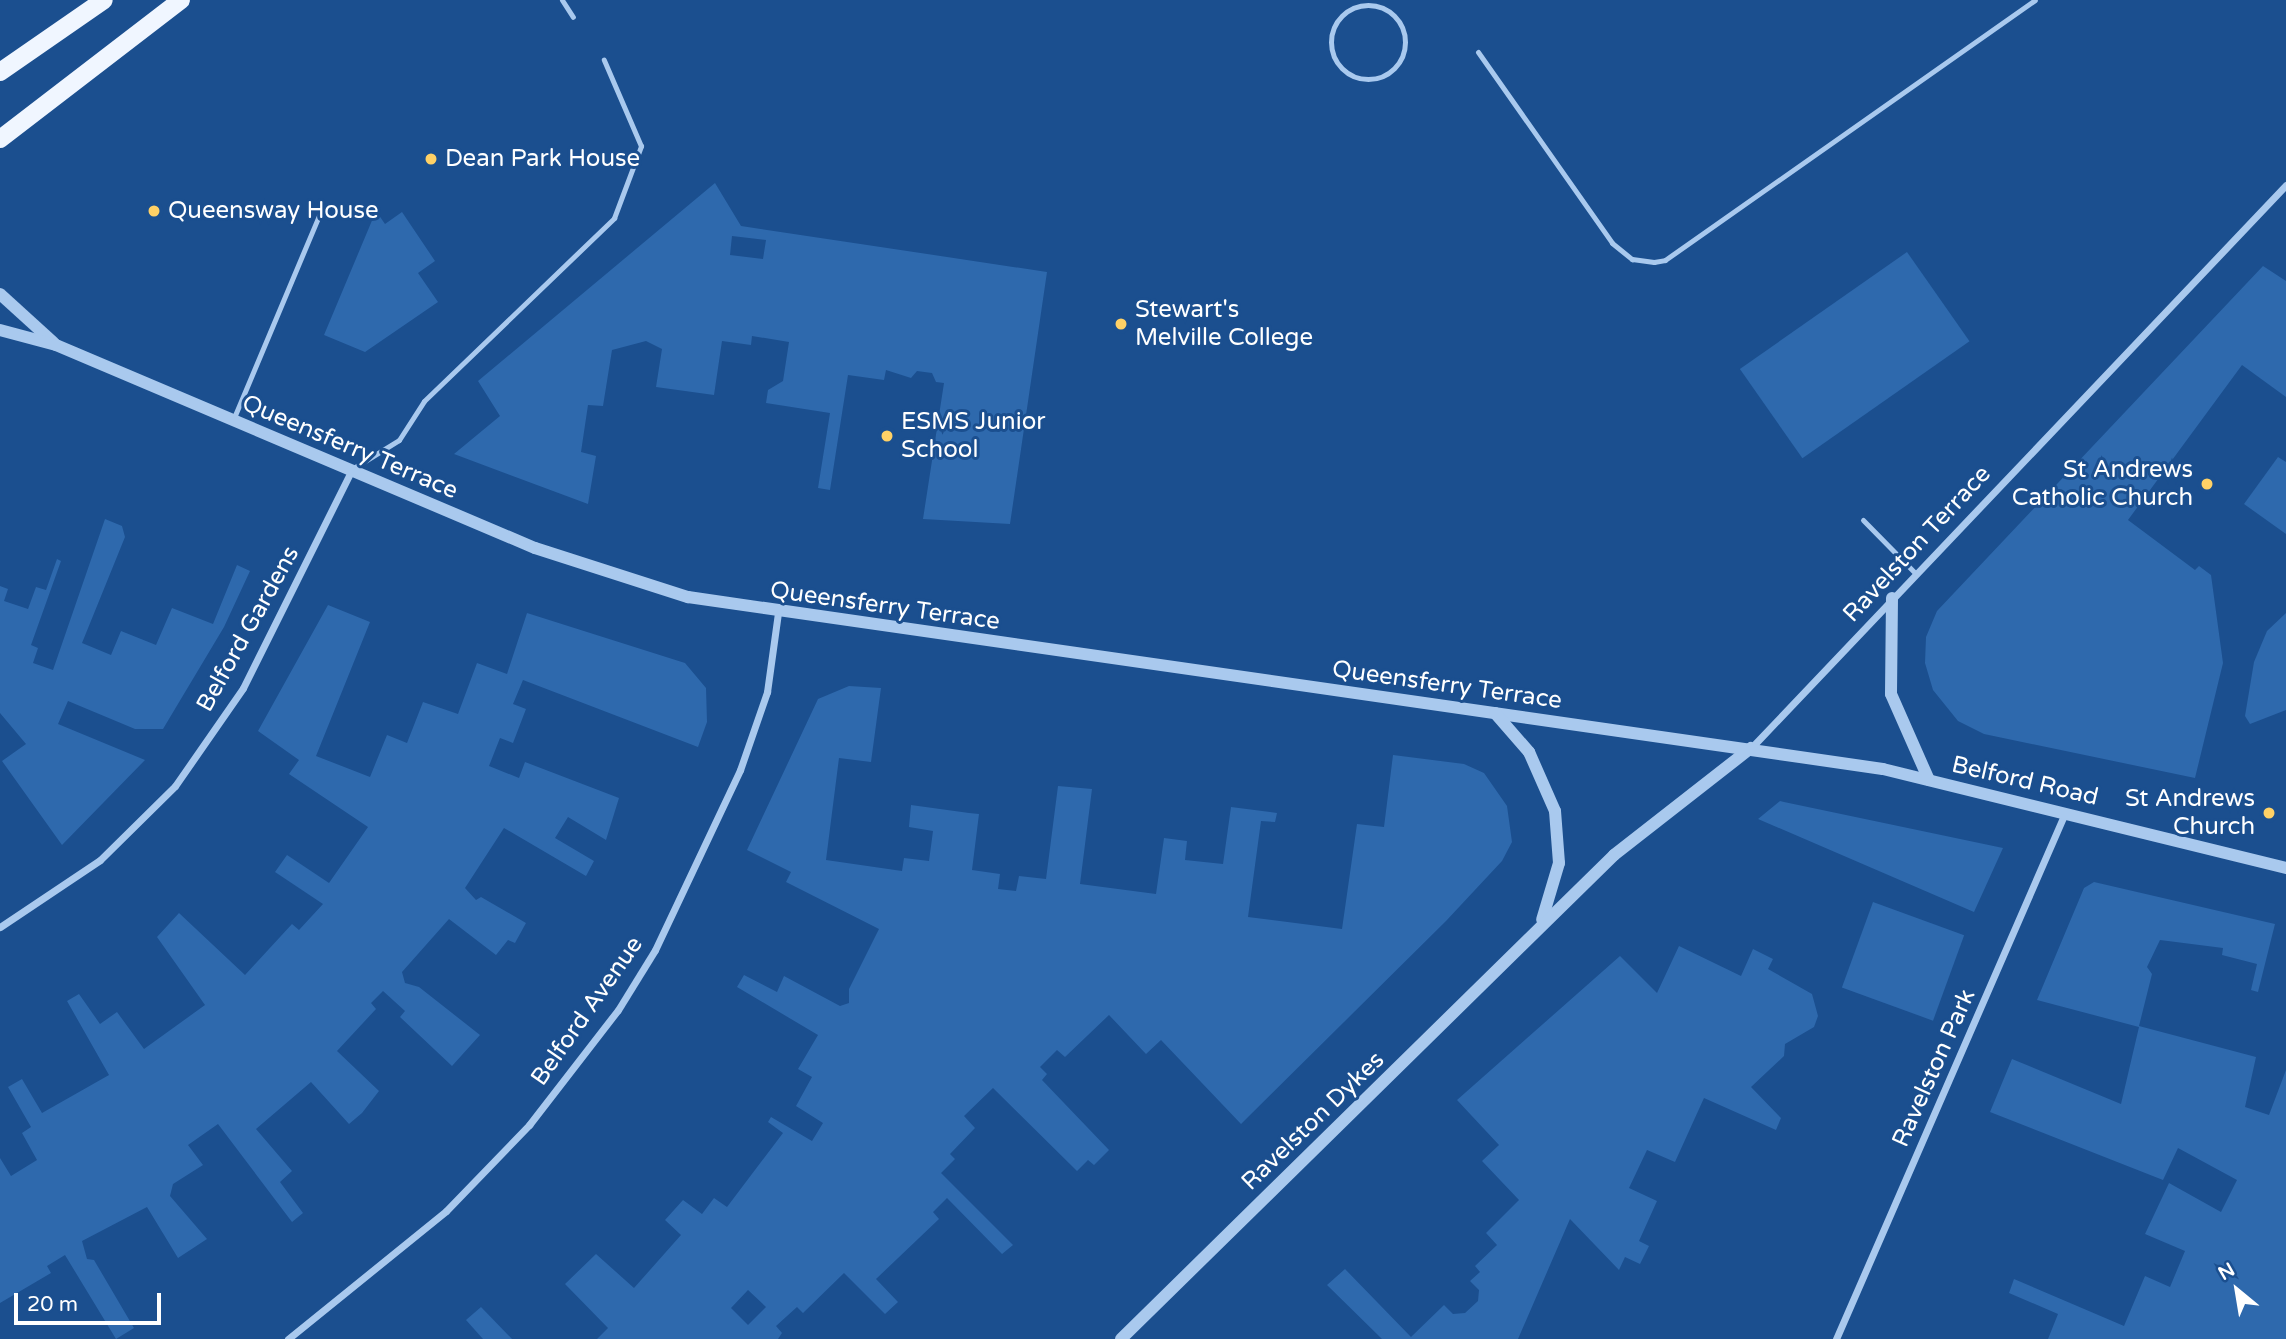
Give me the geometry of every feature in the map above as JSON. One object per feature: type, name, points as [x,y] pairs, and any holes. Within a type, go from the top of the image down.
[{"type":"main road","points":[[0,72],[104,0]]},
{"type":"main road","points":[[0,139],[181,0]]},
{"type":"street","name":"Ravelston Terrace","points":[[1751,748],[2286,185]]},
{"type":"street","name":"Queensferry Terrace","points":[[0,294],[56,345]]},
{"type":"street","name":"Queensferry Terrace","points":[[0,330],[56,345],[534,548],[688,597],[778,613],[1751,748]]},
{"type":"street","name":"Belford Gardens","points":[[0,927],[100,860],[175,786],[243,688],[352,469]]},
{"type":"street","points":[[1892,598],[1891,694],[1929,780]]},
{"type":"street","name":"Belford Avenue","points":[[288,1339],[446,1211],[529,1125],[618,1010],[661,937],[740,770],[767,692],[778,613]]},
{"type":"street","name":"Ravelston Dykes","points":[[1494,713],[1529,752],[1555,811],[1559,840],[1556,888],[1535,933]]},
{"type":"street","name":"Belford Road","points":[[1751,748],[1929,780],[2066,811],[2286,869]]},
{"type":"street","name":"Ravelston Dykes","points":[[1121,1339],[1633,838],[1751,748]]},
{"type":"street","name":"Ravelston Park","points":[[1836,1339],[2066,811]]},
{"type":"lane","points":[[562,0],[573,17]]},
{"type":"lane","points":[[1382,7],[1386,0]]},
{"type":"lane","points":[[1478,52],[1612,243],[1632,259],[1654,262],[1665,260],[2035,0]]},
{"type":"lane","points":[[1353,7],[1382,7],[1402,27],[1402,56],[1382,77],[1354,77],[1333,57],[1333,28],[1353,7]]},
{"type":"lane","points":[[352,469],[399,440],[424,401],[614,218],[641,146],[604,60]]},
{"type":"lane","points":[[233,419],[319,215]]},
{"type":"lane","points":[[1863,520],[1915,573]]},
{"type":"shaded area","points":[[715,183],[741,226],[1047,272],[1010,524],[923,519],[944,383],[936,382],[932,373],[917,371],[911,378],[886,370],[884,380],[848,375],[830,490],[818,488],[830,413],[766,403],[768,390],[783,381],[789,342],[752,336],[751,345],[722,341],[714,395],[656,387],[662,349],[646,341],[612,350],[603,406],[588,405],[581,452],[596,456],[588,504],[454,454],[500,416],[478,381]],"holes":[[[732,236],[766,240],[763,259],[730,255]]]},
{"type":"shaded area","points":[[376,211],[385,224],[402,212],[435,261],[418,273],[438,302],[365,352],[324,335]]},
{"type":"shaded area","points":[[1907,252],[1970,341],[1802,458],[1740,369]]},
{"type":"shaded area","points":[[2263,266],[2286,281],[2286,397],[2242,365],[2128,520],[2195,570],[2199,566],[2211,575],[2223,663],[2195,778],[1984,734],[1958,721],[1933,690],[1925,663],[1926,637],[1937,611]]},
{"type":"shaded area","points":[[2278,457],[2286,462],[2286,534],[2244,504]]},
{"type":"shaded area","points":[[105,519],[122,526],[125,537],[82,643],[111,655],[121,631],[156,645],[172,608],[213,624],[237,565],[250,571],[224,627],[163,729],[135,729],[68,701],[58,724],[145,760],[62,845],[2,761],[26,744],[0,713],[0,586],[8,589],[4,601],[28,609],[36,587],[46,590],[57,559],[61,561],[31,645],[38,648],[33,663],[53,670]]},
{"type":"shaded area","points":[[328,605],[370,622],[316,756],[370,777],[387,735],[407,743],[423,702],[458,714],[477,663],[507,674],[527,613],[685,663],[706,688],[707,722],[698,747],[523,680],[513,704],[526,709],[513,743],[500,738],[489,766],[519,778],[525,762],[619,798],[606,840],[568,817],[555,838],[594,861],[586,876],[504,828],[465,888],[476,900],[481,897],[526,923],[515,943],[508,940],[496,955],[449,919],[402,972],[405,983],[419,987],[480,1035],[452,1066],[400,1017],[405,1011],[383,991],[371,1003],[376,1009],[337,1051],[379,1091],[362,1113],[349,1124],[311,1082],[256,1129],[292,1171],[280,1182],[303,1213],[292,1222],[218,1124],[188,1145],[203,1165],[173,1184],[170,1196],[207,1239],[178,1258],[147,1207],[82,1241],[87,1259],[94,1260],[134,1328],[116,1339],[65,1255],[47,1266],[51,1273],[0,1303],[0,1158],[11,1176],[37,1160],[22,1133],[31,1127],[8,1087],[22,1079],[42,1113],[109,1075],[67,1001],[79,994],[100,1024],[117,1012],[144,1049],[205,1005],[157,937],[179,913],[245,975],[292,924],[299,930],[323,904],[275,872],[287,855],[329,883],[368,827],[289,774],[299,760],[258,731]]},
{"type":"shaded area","points":[[2286,613],[2286,710],[2250,724],[2245,716],[2254,662],[2267,631]]},
{"type":"shaded area","points":[[849,686],[881,688],[871,762],[839,758],[826,860],[902,871],[904,858],[929,861],[933,831],[909,827],[911,805],[979,814],[972,870],[1000,874],[998,889],[1016,891],[1019,876],[1046,879],[1058,786],[1092,789],[1080,884],[1156,894],[1164,838],[1187,841],[1185,860],[1223,864],[1231,807],[1277,813],[1275,822],[1261,821],[1248,917],[1342,929],[1357,824],[1384,827],[1393,755],[1464,764],[1484,773],[1507,806],[1512,842],[1502,861],[1446,921],[1241,1124],[1161,1040],[1146,1054],[1109,1015],[1065,1057],[1057,1050],[1040,1067],[1047,1074],[1042,1080],[1109,1150],[1094,1165],[1088,1160],[1077,1171],[993,1088],[964,1116],[975,1128],[950,1154],[955,1159],[941,1173],[1013,1245],[1002,1254],[947,1198],[933,1212],[939,1219],[876,1279],[898,1302],[885,1314],[844,1273],[803,1313],[797,1307],[776,1326],[782,1333],[778,1339],[597,1339],[608,1328],[565,1284],[596,1254],[634,1288],[681,1235],[665,1220],[683,1200],[702,1214],[714,1198],[727,1207],[783,1133],[768,1122],[771,1117],[812,1141],[823,1123],[796,1106],[812,1077],[798,1069],[818,1035],[737,987],[744,975],[777,992],[784,976],[840,1006],[849,1003],[849,989],[879,929],[786,882],[791,872],[747,850],[818,699]],"holes":[[[748,1290],[766,1307],[748,1325],[731,1308]]]},
{"type":"shaded area","points":[[1780,801],[2003,848],[1974,912],[1758,819]]},
{"type":"shaded area","points":[[2094,882],[2275,924],[2258,992],[2251,990],[2257,964],[2222,955],[2223,948],[2160,940],[2147,967],[2152,974],[2139,1026],[2256,1057],[2245,1107],[2269,1115],[2286,1070],[2286,1339],[2048,1339],[2058,1314],[2009,1293],[2014,1279],[2124,1326],[2145,1276],[2170,1287],[2185,1251],[2145,1234],[2169,1183],[2221,1212],[2237,1180],[2178,1148],[2163,1180],[1990,1112],[2012,1059],[2121,1104],[2139,1027],[2037,1000],[2084,888]]},
{"type":"shaded area","points":[[1873,902],[1964,935],[1933,1021],[1842,988]]},
{"type":"shaded area","points":[[1679,946],[1741,976],[1753,949],[1773,959],[1768,969],[1812,994],[1818,1016],[1814,1027],[1785,1044],[1784,1056],[1751,1087],[1781,1118],[1776,1130],[1704,1098],[1675,1162],[1647,1150],[1629,1188],[1657,1201],[1639,1241],[1649,1246],[1640,1264],[1625,1257],[1619,1270],[1570,1219],[1518,1339],[1382,1339],[1327,1285],[1345,1269],[1411,1337],[1444,1305],[1453,1314],[1465,1313],[1478,1301],[1479,1290],[1470,1281],[1480,1272],[1475,1266],[1497,1245],[1486,1233],[1519,1200],[1482,1161],[1499,1145],[1457,1100],[1620,956],[1657,993]]},
{"type":"shaded area","points":[[481,1307],[512,1339],[483,1339],[466,1320]]},
{"type":"place","name":"Dean Park House","points":[[431,159]]},
{"type":"place","name":"Queensway House","points":[[154,211]]},
{"type":"place","name":"Stewart's Melville College","points":[[1121,324]]},
{"type":"place","name":"ESMS Junior School","points":[[887,436]]},
{"type":"place","name":"St Andrews Catholic Church","points":[[2207,484]]},
{"type":"place","name":"St Andrews Church","points":[[2269,813]]}]
